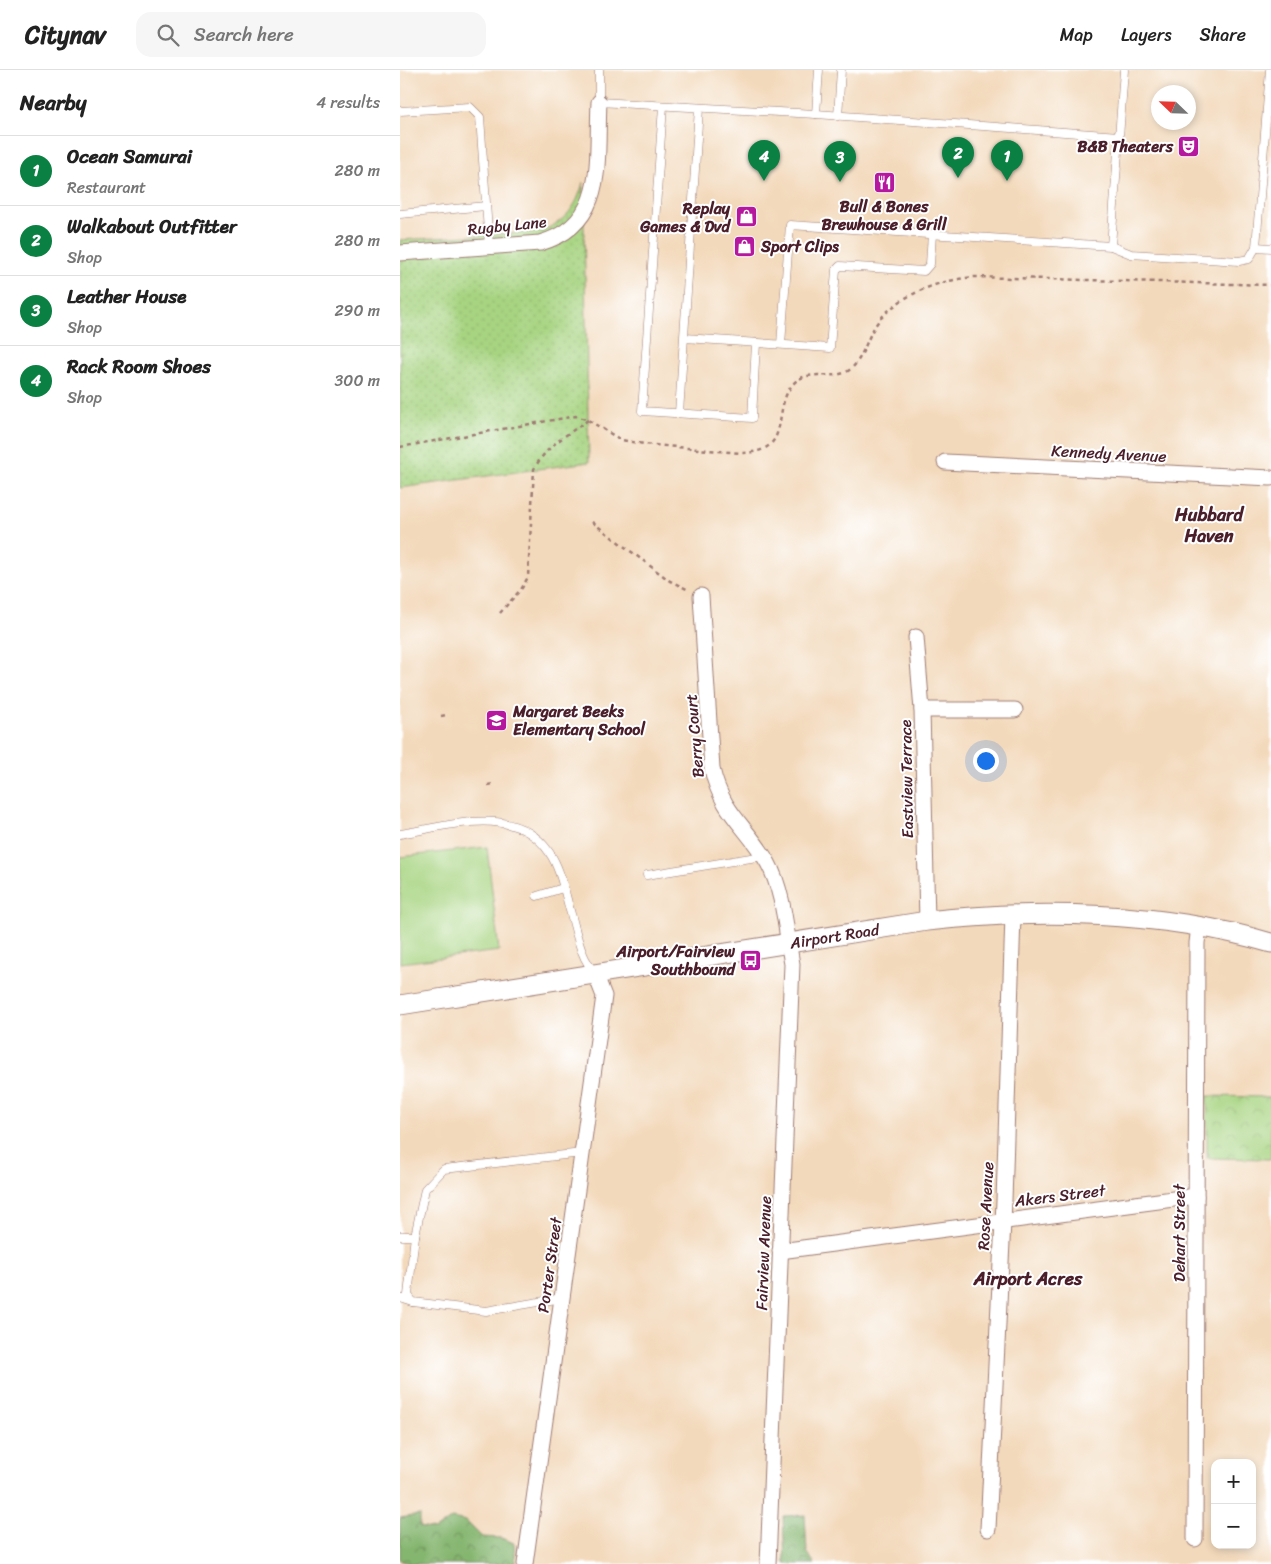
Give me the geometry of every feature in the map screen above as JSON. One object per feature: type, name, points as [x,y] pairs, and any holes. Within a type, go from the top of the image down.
[{"type":"street","name":"Rugby Lane","points":[[400,253],[540,242],[554,239],[576,224],[589,206],[595,189],[599,102]]},
{"type":"street","name":"Kennedy Avenue","points":[[945,462],[1271,478]]},
{"type":"street","name":"Berry Court","points":[[701,596],[712,768],[716,787],[734,819],[763,856],[776,882],[788,943]]},
{"type":"street","name":"Eastview Terrace","points":[[916,637],[922,710],[927,921]]},
{"type":"street","points":[[922,710],[1015,710]]},
{"type":"street","name":"Airport Road","points":[[400,1005],[927,921],[1013,914],[1130,919],[1199,926],[1271,943]]},
{"type":"street","name":"Rose Avenue","points":[[988,1529],[1001,1220],[1004,1202],[1013,914]]},
{"type":"street","name":"Dehart Street","points":[[1195,1539],[1197,953],[1199,926]]},
{"type":"street","name":"Fairview Avenue","points":[[768,1564],[792,964],[788,943]]},
{"type":"street","name":"Porter Street","points":[[526,1564],[604,996],[595,973]]},
{"type":"street","name":"Akers Street","points":[[780,1251],[1001,1220],[1196,1196]]},
{"type":"lane","points":[[599,70],[599,102],[816,114],[1119,136]]},
{"type":"lane","points":[[816,114],[819,70]]},
{"type":"lane","points":[[838,116],[841,70]]},
{"type":"lane","points":[[1111,246],[1124,70]]},
{"type":"lane","points":[[782,344],[790,225],[1111,246],[1131,254],[1239,260],[1248,258],[1256,247],[1270,70]]},
{"type":"lane","points":[[663,106],[642,410],[752,418],[756,343]]},
{"type":"lane","points":[[400,111],[470,107],[480,117],[489,246]]},
{"type":"lane","points":[[679,413],[699,108]]},
{"type":"lane","points":[[400,214],[486,206]]},
{"type":"lane","points":[[685,338],[830,348],[836,270],[840,266],[924,271],[930,264],[932,234]]},
{"type":"lane","points":[[1256,247],[1271,248]]},
{"type":"lane","points":[[400,834],[484,821],[509,823],[530,833],[549,852],[563,888],[584,959],[595,973]]},
{"type":"lane","points":[[647,875],[763,856]]},
{"type":"lane","points":[[537,896],[563,888]]},
{"type":"lane","points":[[413,1302],[408,1295],[415,1236],[425,1189],[444,1169],[582,1153]]},
{"type":"lane","points":[[400,1236],[415,1236]]},
{"type":"lane","points":[[400,1298],[413,1302],[486,1311],[562,1298]]},
{"type":"path","points":[[400,447],[576,416],[588,420],[621,440],[740,453],[765,449],[772,443],[778,432],[785,400],[795,382],[813,375],[837,376],[848,371],[855,366],[876,325],[902,300],[925,289],[958,278],[974,276],[1271,285]]},
{"type":"path","points":[[500,613],[522,588],[528,577],[534,469],[542,454],[588,420]]},
{"type":"path","points":[[592,522],[670,580],[701,596]]},
{"type":"path","points":[[440,716],[447,715]]},
{"type":"path","points":[[494,715],[495,725]]},
{"type":"path","points":[[488,785],[494,784]]},
{"type":"green space","points":[[583,182],[589,462],[400,488],[400,240],[538,232],[562,220],[568,214],[577,200]]},
{"type":"green space","points":[[487,847],[499,951],[400,963],[400,857]]},
{"type":"green space","points":[[1207,1096],[1271,1097],[1271,1159],[1207,1158]]},
{"type":"green space","points":[[420,1515],[420,1527],[435,1530],[452,1518],[466,1521],[482,1537],[501,1538],[514,1543],[516,1564],[409,1564],[400,1560],[400,1518]]},
{"type":"green space","points":[[805,1515],[807,1552],[815,1564],[785,1564],[783,1516]]},
{"type":"place","name":"B&B Theaters","points":[[1189,146]]},
{"type":"place","name":"Walkabout Outfitter","points":[[958,178]]},
{"type":"place","name":"Rack Room Shoes","points":[[764,181]]},
{"type":"place","name":"Ocean Samurai","points":[[1007,181]]},
{"type":"place","name":"Leather House","points":[[840,182]]},
{"type":"place","name":"Bull & Bones Brewhouse & Grill","points":[[884,182]]},
{"type":"place","name":"Replay Games & Dvd","points":[[746,217]]},
{"type":"place","name":"Sport Clips","points":[[745,246]]},
{"type":"place","name":"Margaret Beeks Elementary School","points":[[497,720]]},
{"type":"place","name":"Airport/Fairview Southbound","points":[[751,960]]},
{"type":"district","name":"Hubbard Haven","points":[[1209,525]]},
{"type":"district","name":"Airport Acres","points":[[1028,1279]]}]
